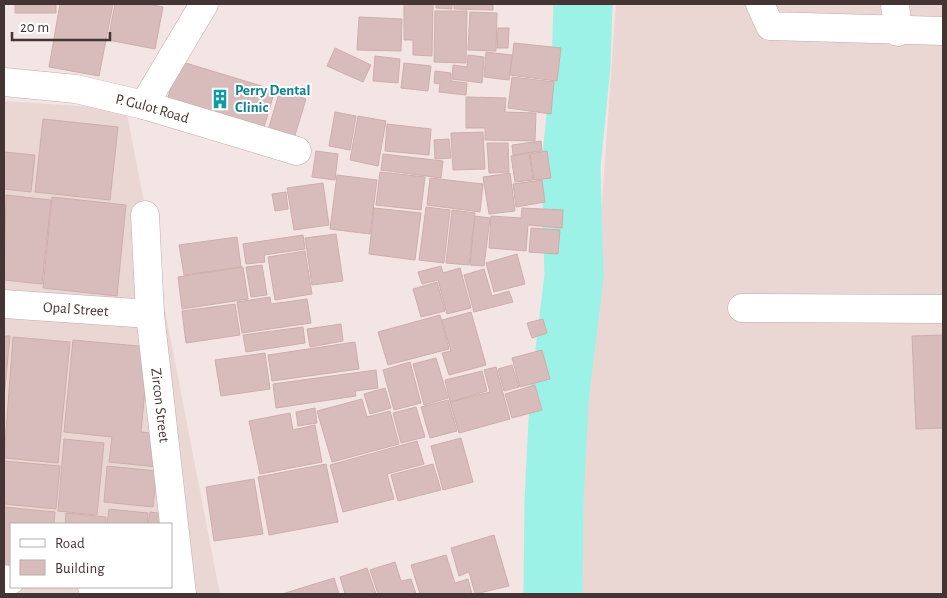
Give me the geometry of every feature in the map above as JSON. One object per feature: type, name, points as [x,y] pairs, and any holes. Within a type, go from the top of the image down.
[{"type":"street","points":[[144,104],[204,4]]},
{"type":"street","points":[[760,4],[770,26],[898,32],[943,31]]},
{"type":"street","points":[[894,4],[898,32]]},
{"type":"street","name":"P. Gulot Road","points":[[4,82],[76,88],[144,104],[297,151]]},
{"type":"street","name":"Zircon Street","points":[[145,215],[150,314],[182,594]]},
{"type":"street","name":"Opal Street","points":[[4,304],[150,314]]},
{"type":"street","points":[[742,308],[943,309]]},
{"type":"street","points":[[105,588],[182,594]]},
{"type":"shaded area","points":[[616,4],[943,4],[943,594],[579,594],[586,430]]},
{"type":"shaded area","points":[[4,101],[126,109],[220,594],[4,594]]},
{"type":"building","points":[[15,4],[56,4],[56,13],[15,13]]},
{"type":"building","points":[[60,4],[113,4],[99,76],[49,67]]},
{"type":"building","points":[[115,4],[148,4],[163,7],[155,49],[108,40]]},
{"type":"building","points":[[404,4],[433,4],[432,56],[413,55],[413,40],[404,40]]},
{"type":"building","points":[[436,4],[452,4],[452,9],[436,8]]},
{"type":"building","points":[[454,4],[493,4],[493,10],[454,9]]},
{"type":"building","points":[[435,11],[467,11],[466,63],[434,62]]},
{"type":"building","points":[[470,12],[497,13],[496,51],[468,50]]},
{"type":"building","points":[[359,17],[402,19],[401,51],[357,50]]},
{"type":"building","points":[[498,28],[509,28],[508,48],[497,48]]},
{"type":"building","points":[[514,43],[561,48],[557,81],[510,75]]},
{"type":"building","points":[[335,48],[371,65],[363,82],[327,66]]},
{"type":"building","points":[[486,52],[512,55],[509,80],[484,77]]},
{"type":"building","points":[[468,55],[484,57],[482,83],[452,79],[453,65],[467,67]]},
{"type":"building","points":[[375,56],[400,59],[398,83],[373,81]]},
{"type":"building","name":"Perry Dental Clinic","points":[[179,61],[275,90],[261,137],[165,107]]},
{"type":"building","points":[[404,63],[431,66],[428,91],[401,88]]},
{"type":"building","points":[[435,71],[451,73],[451,81],[467,83],[466,95],[439,92],[440,84],[434,83]]},
{"type":"building","points":[[512,77],[554,82],[551,114],[508,108]]},
{"type":"building","points":[[280,90],[306,99],[292,145],[266,137]]},
{"type":"building","points":[[466,97],[506,98],[505,112],[536,113],[535,141],[485,140],[485,128],[466,128]]},
{"type":"building","points":[[335,112],[356,116],[350,150],[329,146]]},
{"type":"building","points":[[358,116],[386,121],[378,166],[350,160]]},
{"type":"building","points":[[43,119],[118,127],[110,200],[35,192]]},
{"type":"building","points":[[387,124],[431,129],[429,155],[385,151]]},
{"type":"building","points":[[483,132],[485,169],[453,170],[451,133]]},
{"type":"building","points":[[449,139],[451,158],[435,159],[434,140]]},
{"type":"building","points":[[541,141],[542,151],[513,155],[512,145]]},
{"type":"building","points":[[487,143],[508,143],[509,172],[489,173]]},
{"type":"building","points":[[316,151],[338,154],[335,180],[312,177]]},
{"type":"building","points":[[547,151],[551,178],[534,180],[530,154]]},
{"type":"building","points":[[4,152],[35,155],[31,192],[4,189]]},
{"type":"building","points":[[529,153],[533,180],[515,182],[511,156]]},
{"type":"building","points":[[383,154],[443,161],[441,178],[381,170]]},
{"type":"building","points":[[380,172],[425,177],[421,210],[376,205]]},
{"type":"building","points":[[510,173],[515,211],[489,214],[483,177]]},
{"type":"building","points":[[337,175],[377,180],[370,234],[330,229]]},
{"type":"building","points":[[430,178],[483,184],[480,212],[427,205]]},
{"type":"building","points":[[542,180],[545,202],[516,207],[513,184]]},
{"type":"building","points":[[323,183],[329,225],[294,230],[287,188]]},
{"type":"building","points":[[286,192],[288,209],[275,211],[272,194]]},
{"type":"building","points":[[6,195],[51,200],[42,284],[4,280]]},
{"type":"building","points":[[52,197],[126,205],[117,296],[43,288]]},
{"type":"building","points":[[426,207],[450,210],[444,263],[419,260]]},
{"type":"building","points":[[374,208],[421,213],[415,260],[369,254]]},
{"type":"building","points":[[522,208],[563,210],[562,228],[528,225],[526,251],[489,248],[491,216],[521,218]]},
{"type":"building","points":[[452,210],[475,213],[469,265],[446,263]]},
{"type":"building","points":[[475,216],[490,218],[484,266],[470,265]]},
{"type":"building","points":[[531,228],[560,230],[558,254],[529,252]]},
{"type":"building","points":[[336,234],[343,281],[312,285],[305,238]]},
{"type":"building","points":[[303,235],[305,249],[264,255],[265,262],[246,264],[243,244]]},
{"type":"building","points":[[237,237],[241,267],[184,275],[179,245]]},
{"type":"building","points":[[305,251],[312,294],[275,300],[268,257]]},
{"type":"building","points":[[517,254],[525,284],[494,292],[486,263]]},
{"type":"building","points":[[262,265],[267,295],[251,297],[246,267]]},
{"type":"building","points":[[441,266],[443,273],[460,268],[471,308],[447,314],[438,280],[422,284],[418,272]]},
{"type":"building","points":[[243,267],[248,299],[182,309],[178,277]]},
{"type":"building","points":[[484,269],[492,296],[509,291],[513,302],[474,312],[464,275]]},
{"type":"building","points":[[437,282],[445,311],[421,317],[413,289]]},
{"type":"building","points":[[270,297],[271,304],[307,299],[311,323],[242,333],[237,302]]},
{"type":"building","points":[[235,304],[240,335],[186,343],[182,311]]},
{"type":"building","points":[[471,312],[486,365],[449,375],[442,353],[451,351],[442,320]]},
{"type":"building","points":[[440,315],[449,349],[388,365],[378,332]]},
{"type":"building","points":[[543,319],[547,333],[532,338],[527,323]]},
{"type":"building","points":[[341,324],[343,341],[310,347],[307,329]]},
{"type":"building","points":[[303,327],[305,343],[246,352],[243,335]]},
{"type":"building","points":[[943,335],[943,428],[916,429],[912,336]]},
{"type":"building","points":[[4,336],[10,336],[4,398]]},
{"type":"building","points":[[13,337],[70,342],[58,463],[4,458]]},
{"type":"building","points":[[73,340],[149,347],[141,432],[160,434],[157,467],[109,462],[112,437],[64,432]]},
{"type":"building","points":[[355,342],[359,369],[272,381],[268,355]]},
{"type":"building","points":[[542,350],[550,379],[520,387],[512,358]]},
{"type":"building","points":[[265,353],[270,389],[221,396],[215,360]]},
{"type":"building","points":[[436,358],[448,398],[424,405],[413,364]]},
{"type":"building","points":[[410,362],[421,403],[394,410],[383,370]]},
{"type":"building","points":[[512,365],[519,387],[504,391],[498,369]]},
{"type":"building","points":[[496,367],[510,419],[459,433],[450,402],[490,392],[484,370]]},
{"type":"building","points":[[376,370],[378,388],[355,391],[356,396],[276,408],[273,384]]},
{"type":"building","points":[[482,371],[487,391],[450,402],[445,380]]},
{"type":"building","points":[[535,385],[542,410],[512,418],[505,394]]},
{"type":"building","points":[[385,388],[391,408],[370,414],[364,394]]},
{"type":"building","points":[[362,399],[367,417],[390,411],[399,444],[332,462],[317,411]]},
{"type":"building","points":[[448,400],[457,431],[430,438],[421,407]]},
{"type":"building","points":[[416,407],[425,437],[401,443],[393,413]]},
{"type":"building","points":[[315,408],[317,423],[298,426],[296,412]]},
{"type":"building","points":[[290,413],[293,430],[315,425],[322,462],[260,474],[249,421]]},
{"type":"building","points":[[461,438],[473,482],[443,490],[431,446]]},
{"type":"building","points":[[64,439],[104,443],[97,515],[58,511]]},
{"type":"building","points":[[417,441],[424,464],[387,474],[394,499],[343,512],[330,465]]},
{"type":"building","points":[[4,461],[60,466],[56,509],[4,504]]},
{"type":"building","points":[[326,464],[338,522],[269,535],[258,477]]},
{"type":"building","points":[[433,464],[441,490],[398,501],[391,475]]},
{"type":"building","points":[[107,466],[157,471],[153,507],[104,502]]},
{"type":"building","points":[[254,479],[263,534],[214,541],[206,487]]},
{"type":"building","points":[[4,507],[55,512],[54,523],[10,523],[10,576],[4,575]]},
{"type":"building","points":[[109,509],[148,513],[147,523],[107,523]]},
{"type":"building","points":[[150,512],[165,514],[165,523],[148,523]]},
{"type":"building","points":[[66,513],[106,517],[106,523],[65,523]]},
{"type":"building","points":[[494,535],[509,586],[475,594],[469,572],[459,576],[451,548]]},
{"type":"building","points":[[446,555],[455,583],[468,579],[472,594],[420,594],[411,565]]},
{"type":"building","points":[[395,562],[401,581],[411,579],[416,594],[378,594],[370,570]]},
{"type":"building","points":[[367,568],[376,594],[345,594],[340,577]]},
{"type":"building","points":[[334,578],[339,594],[282,594]]},
{"type":"waterway","points":[[553,594],[554,502],[559,400],[574,276],[571,166],[581,65],[583,4]]},
{"type":"place","name":"Perry Dental Clinic","points":[[220,99]]}]
